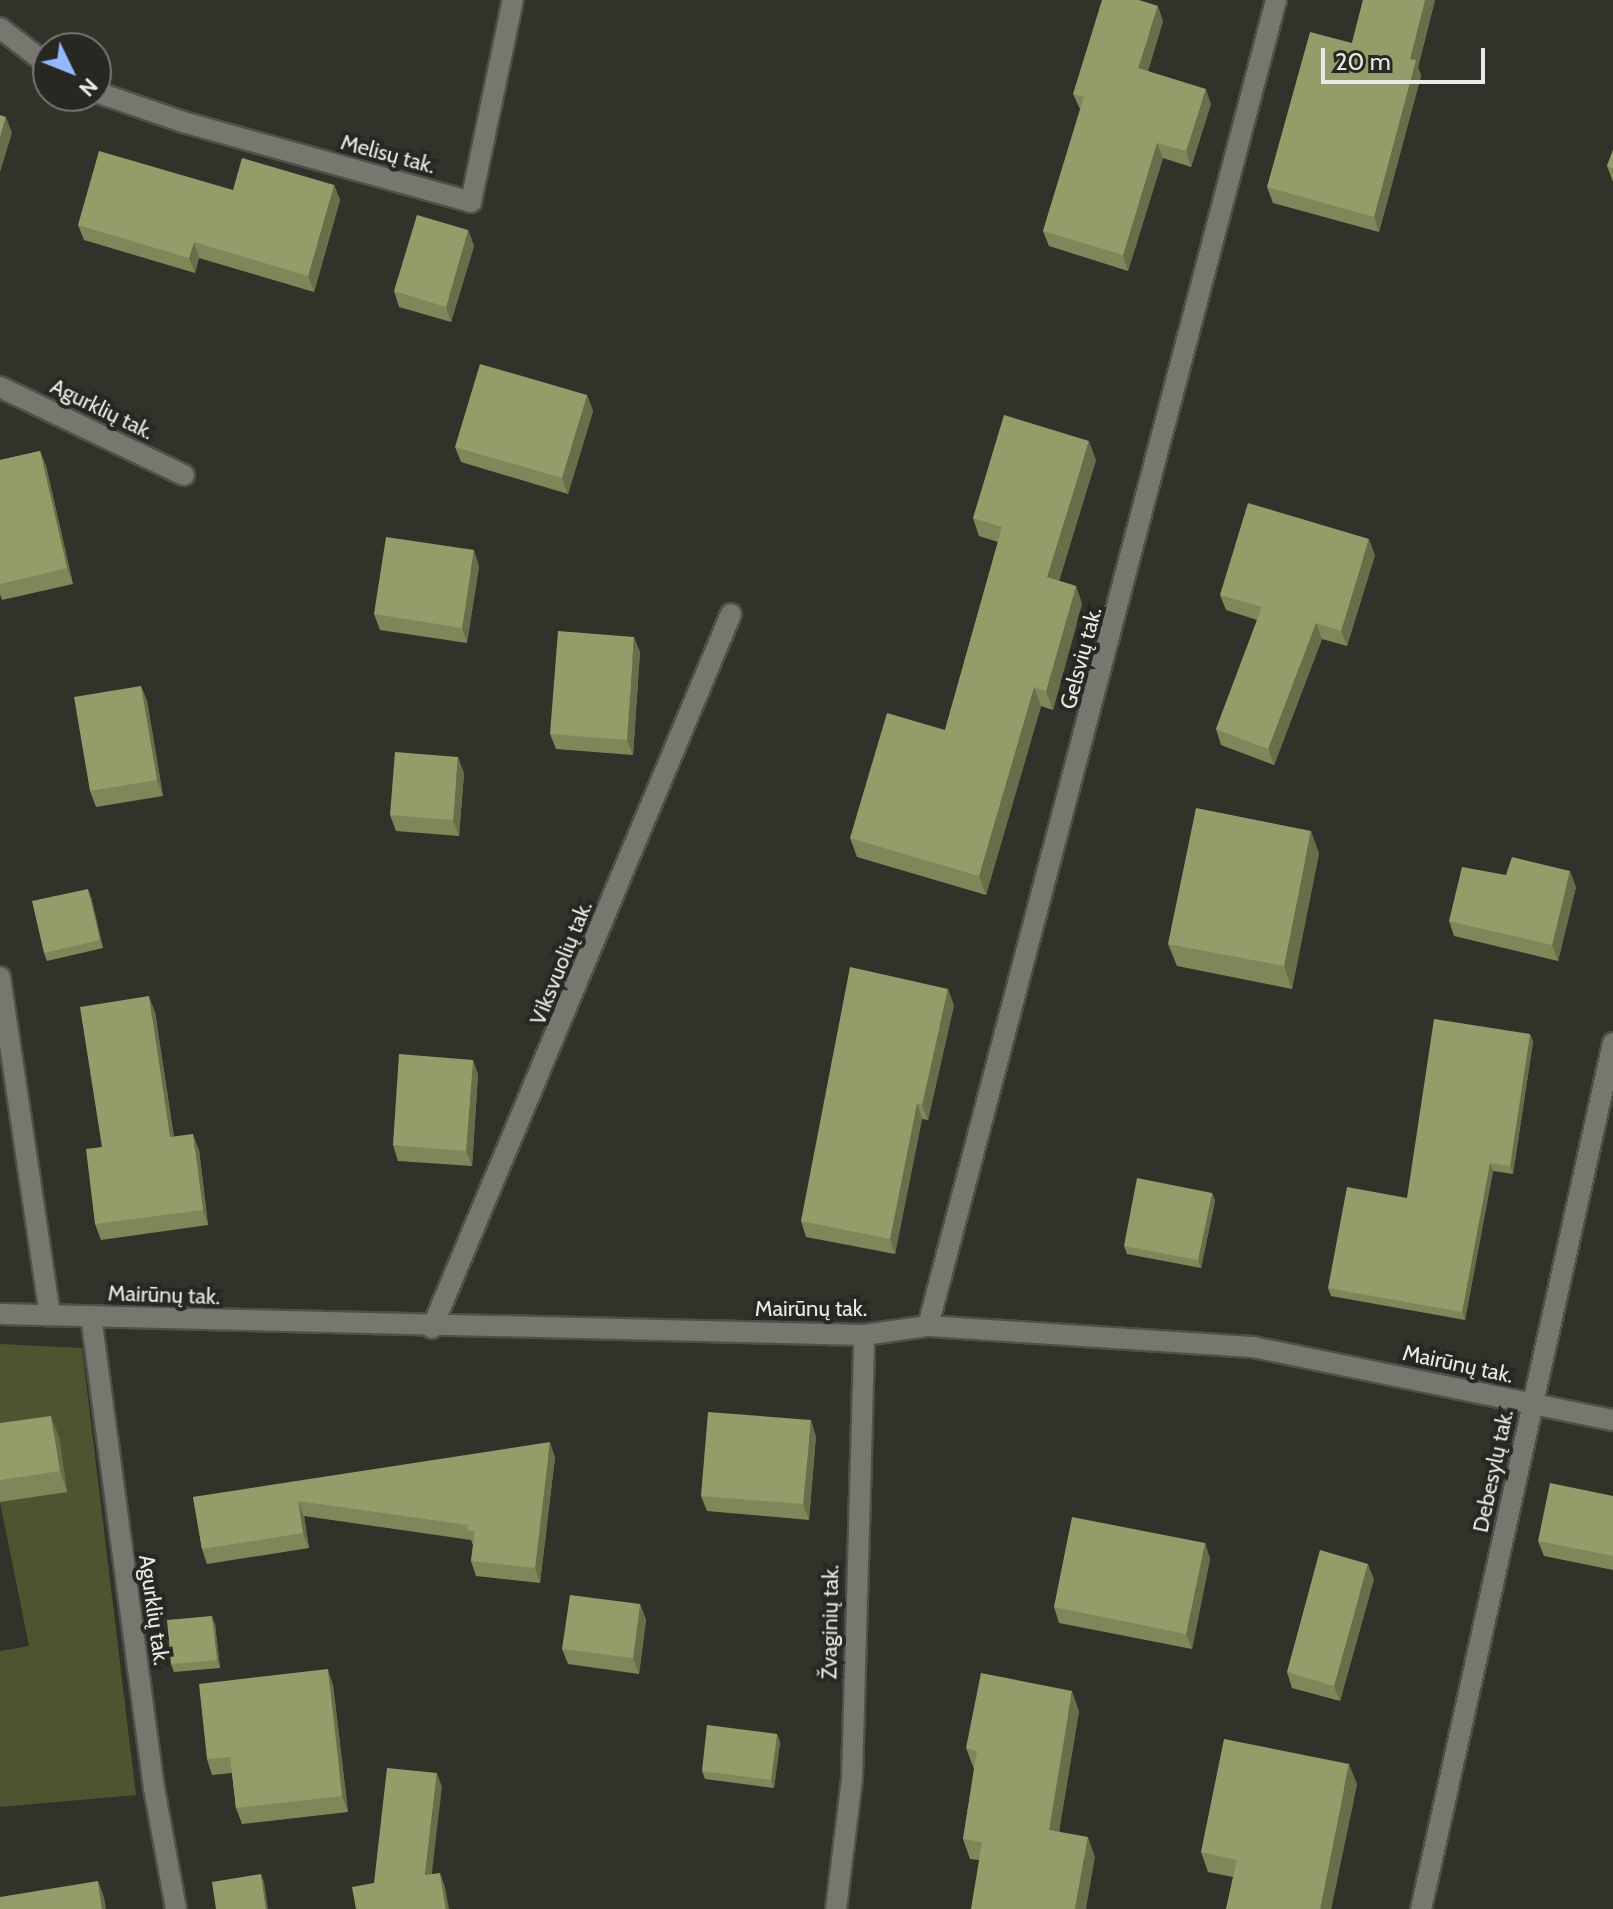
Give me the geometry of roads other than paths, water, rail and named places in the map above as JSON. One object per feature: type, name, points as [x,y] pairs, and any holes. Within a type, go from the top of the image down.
[{"type":"street","name":"Melisų tak.","points":[[112,98],[142,110],[471,202],[513,0]]},
{"type":"street","name":"Gelsvių tak.","points":[[928,1326],[1276,0]]},
{"type":"street","points":[[0,28],[32,53]]},
{"type":"street","name":"Agurklių tak.","points":[[0,387],[184,475]]},
{"type":"street","name":"Viksvuolių tak.","points":[[432,1328],[731,614]]},
{"type":"street","points":[[0,977],[50,1315]]},
{"type":"street","name":"Debesylų tak.","points":[[1421,1909],[1613,1043]]},
{"type":"street","name":"Mairūnų tak.","points":[[0,1314],[432,1328],[864,1335],[928,1326],[1253,1347],[1613,1420]]},
{"type":"street","name":"Agurklių tak.","points":[[91,1316],[154,1788],[176,1909]]},
{"type":"street","name":"Žvaginių tak.","points":[[836,1909],[852,1778],[864,1335]]}]
